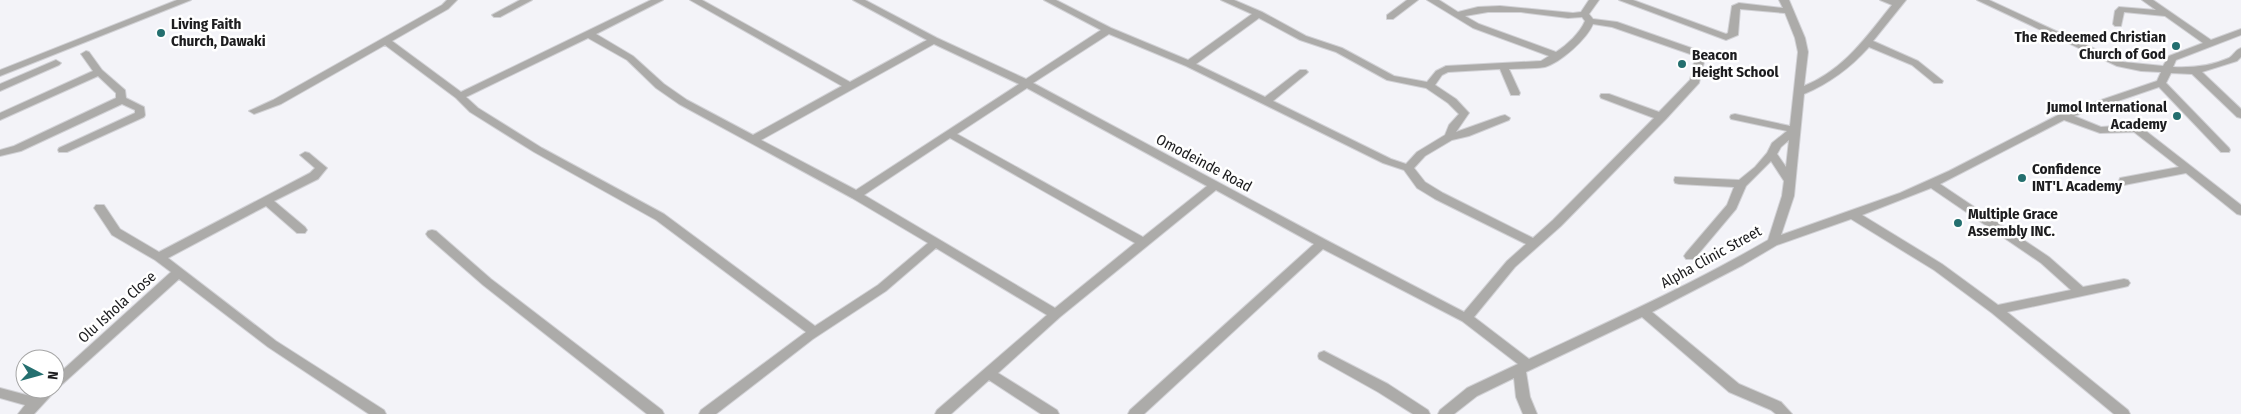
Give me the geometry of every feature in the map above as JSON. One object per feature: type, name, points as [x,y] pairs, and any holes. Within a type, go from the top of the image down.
[{"type":"street","points":[[0,73],[186,0]]},
{"type":"street","points":[[254,111],[277,102],[387,42],[445,7],[452,0]]},
{"type":"street","points":[[497,15],[527,0]]},
{"type":"street","points":[[460,96],[658,0]]},
{"type":"street","points":[[695,0],[849,86]]},
{"type":"street","name":"Omodeinde Road","points":[[858,0],[934,40],[1026,84],[1466,318],[1523,368]]},
{"type":"street","points":[[1049,0],[1108,30],[1189,64],[1387,161],[1408,168],[1421,184],[1439,196],[1533,243]]},
{"type":"street","points":[[1226,0],[1259,14],[1303,38],[1339,50],[1391,78],[1428,86],[1452,101],[1464,113],[1462,118],[1452,128],[1449,137]]},
{"type":"street","points":[[1390,17],[1413,0]]},
{"type":"street","points":[[1432,0],[1476,26],[1558,56]]},
{"type":"street","points":[[1428,86],[1439,73],[1446,69],[1543,64],[1558,56],[1587,28],[1586,17],[1594,0]]},
{"type":"street","points":[[1624,0],[1726,36],[1733,35],[1734,8],[1739,6],[1789,11]]},
{"type":"street","name":"Alpha Clinic Street","points":[[1445,414],[1472,392],[1643,311],[1739,262],[1773,242],[1782,219],[1790,182],[1803,52],[1784,0]]},
{"type":"street","points":[[1886,0],[1899,2]]},
{"type":"street","points":[[1982,0],[2120,64],[2141,68],[2195,71],[2234,59],[2241,51]]},
{"type":"street","points":[[2148,0],[2165,14],[2209,43]]},
{"type":"street","points":[[1800,92],[1819,86],[1833,77],[1866,42],[1899,2]]},
{"type":"street","points":[[2118,24],[2122,9],[2165,14]]},
{"type":"street","points":[[1458,15],[1478,10],[1536,11],[1566,17],[1586,17],[1614,24],[1697,53],[1700,58],[1693,85],[1557,223],[1511,264],[1466,318]]},
{"type":"street","points":[[1189,64],[1259,14]]},
{"type":"street","points":[[856,195],[1108,30]]},
{"type":"street","points":[[2161,84],[2172,58],[2241,33]]},
{"type":"street","points":[[589,34],[630,58],[660,86],[683,102],[856,195],[1056,314]]},
{"type":"street","points":[[754,139],[934,40]]},
{"type":"street","points":[[387,42],[460,96],[474,110],[538,150],[660,217],[815,332]]},
{"type":"street","points":[[1866,42],[1915,63],[1938,81]]},
{"type":"street","points":[[86,54],[99,72],[121,92],[121,99]]},
{"type":"street","points":[[0,88],[56,63]]},
{"type":"street","points":[[1503,65],[1515,93]]},
{"type":"street","points":[[2195,71],[2241,115]]},
{"type":"street","points":[[0,117],[99,72]]},
{"type":"street","points":[[1265,102],[1303,72]]},
{"type":"street","points":[[1773,242],[1932,184],[2064,116],[2161,84]]},
{"type":"street","points":[[2161,84],[2224,150]]},
{"type":"street","points":[[1605,96],[1662,116]]},
{"type":"street","points":[[63,150],[140,115],[140,109],[121,99]]},
{"type":"street","points":[[0,153],[17,149],[121,99]]},
{"type":"street","points":[[1735,116],[1795,130]]},
{"type":"street","points":[[2064,116],[2100,130],[2130,128],[2138,130],[2241,211]]},
{"type":"street","points":[[1408,168],[1421,154],[1449,137],[1465,134],[1505,118]]},
{"type":"street","points":[[1690,256],[1732,206],[1741,184],[1760,169],[1772,154],[1776,145],[1795,130]]},
{"type":"street","points":[[950,134],[1144,243]]},
{"type":"street","points":[[1772,154],[1790,182]]},
{"type":"street","points":[[159,258],[318,173],[322,168],[305,155]]},
{"type":"street","points":[[2124,181],[2189,169]]},
{"type":"street","points":[[1679,180],[1741,184]]},
{"type":"street","points":[[1932,184],[2045,260],[2081,292]]},
{"type":"street","points":[[942,414],[1056,314],[1215,185]]},
{"type":"street","points":[[267,201],[301,230]]},
{"type":"street","points":[[100,208],[116,232],[159,258],[272,344],[378,414]]},
{"type":"street","points":[[1854,214],[1938,267],[1996,310],[2123,414]]},
{"type":"street","points":[[432,234],[487,282],[657,414]]},
{"type":"street","points":[[706,414],[815,332],[877,292],[936,242]]},
{"type":"street","points":[[1135,414],[1322,243]]},
{"type":"street","name":"Olu Ishola Close","points":[[65,376],[178,273]]},
{"type":"street","points":[[1996,310],[2124,283]]},
{"type":"street","points":[[1643,311],[1734,388],[1776,411]]},
{"type":"street","points":[[1324,356],[1383,388],[1424,414]]},
{"type":"street","points":[[1523,368],[1523,397],[1530,414]]},
{"type":"street","points":[[988,373],[1052,414]]},
{"type":"street","points":[[0,393],[36,403]]},
{"type":"street","points":[[25,414],[40,399]]},
{"type":"place","name":"Living Faith Church, Dawaki","points":[[161,33]]},
{"type":"place","name":"The Redeemed Christian Church of God","points":[[2176,46]]},
{"type":"place","name":"Beacon Height School","points":[[1682,64]]},
{"type":"place","name":"Jumol International Academy","points":[[2177,116]]},
{"type":"place","name":"Confidence INT'L Academy","points":[[2022,178]]},
{"type":"place","name":"Multiple Grace Assembly INC.","points":[[1958,223]]}]
